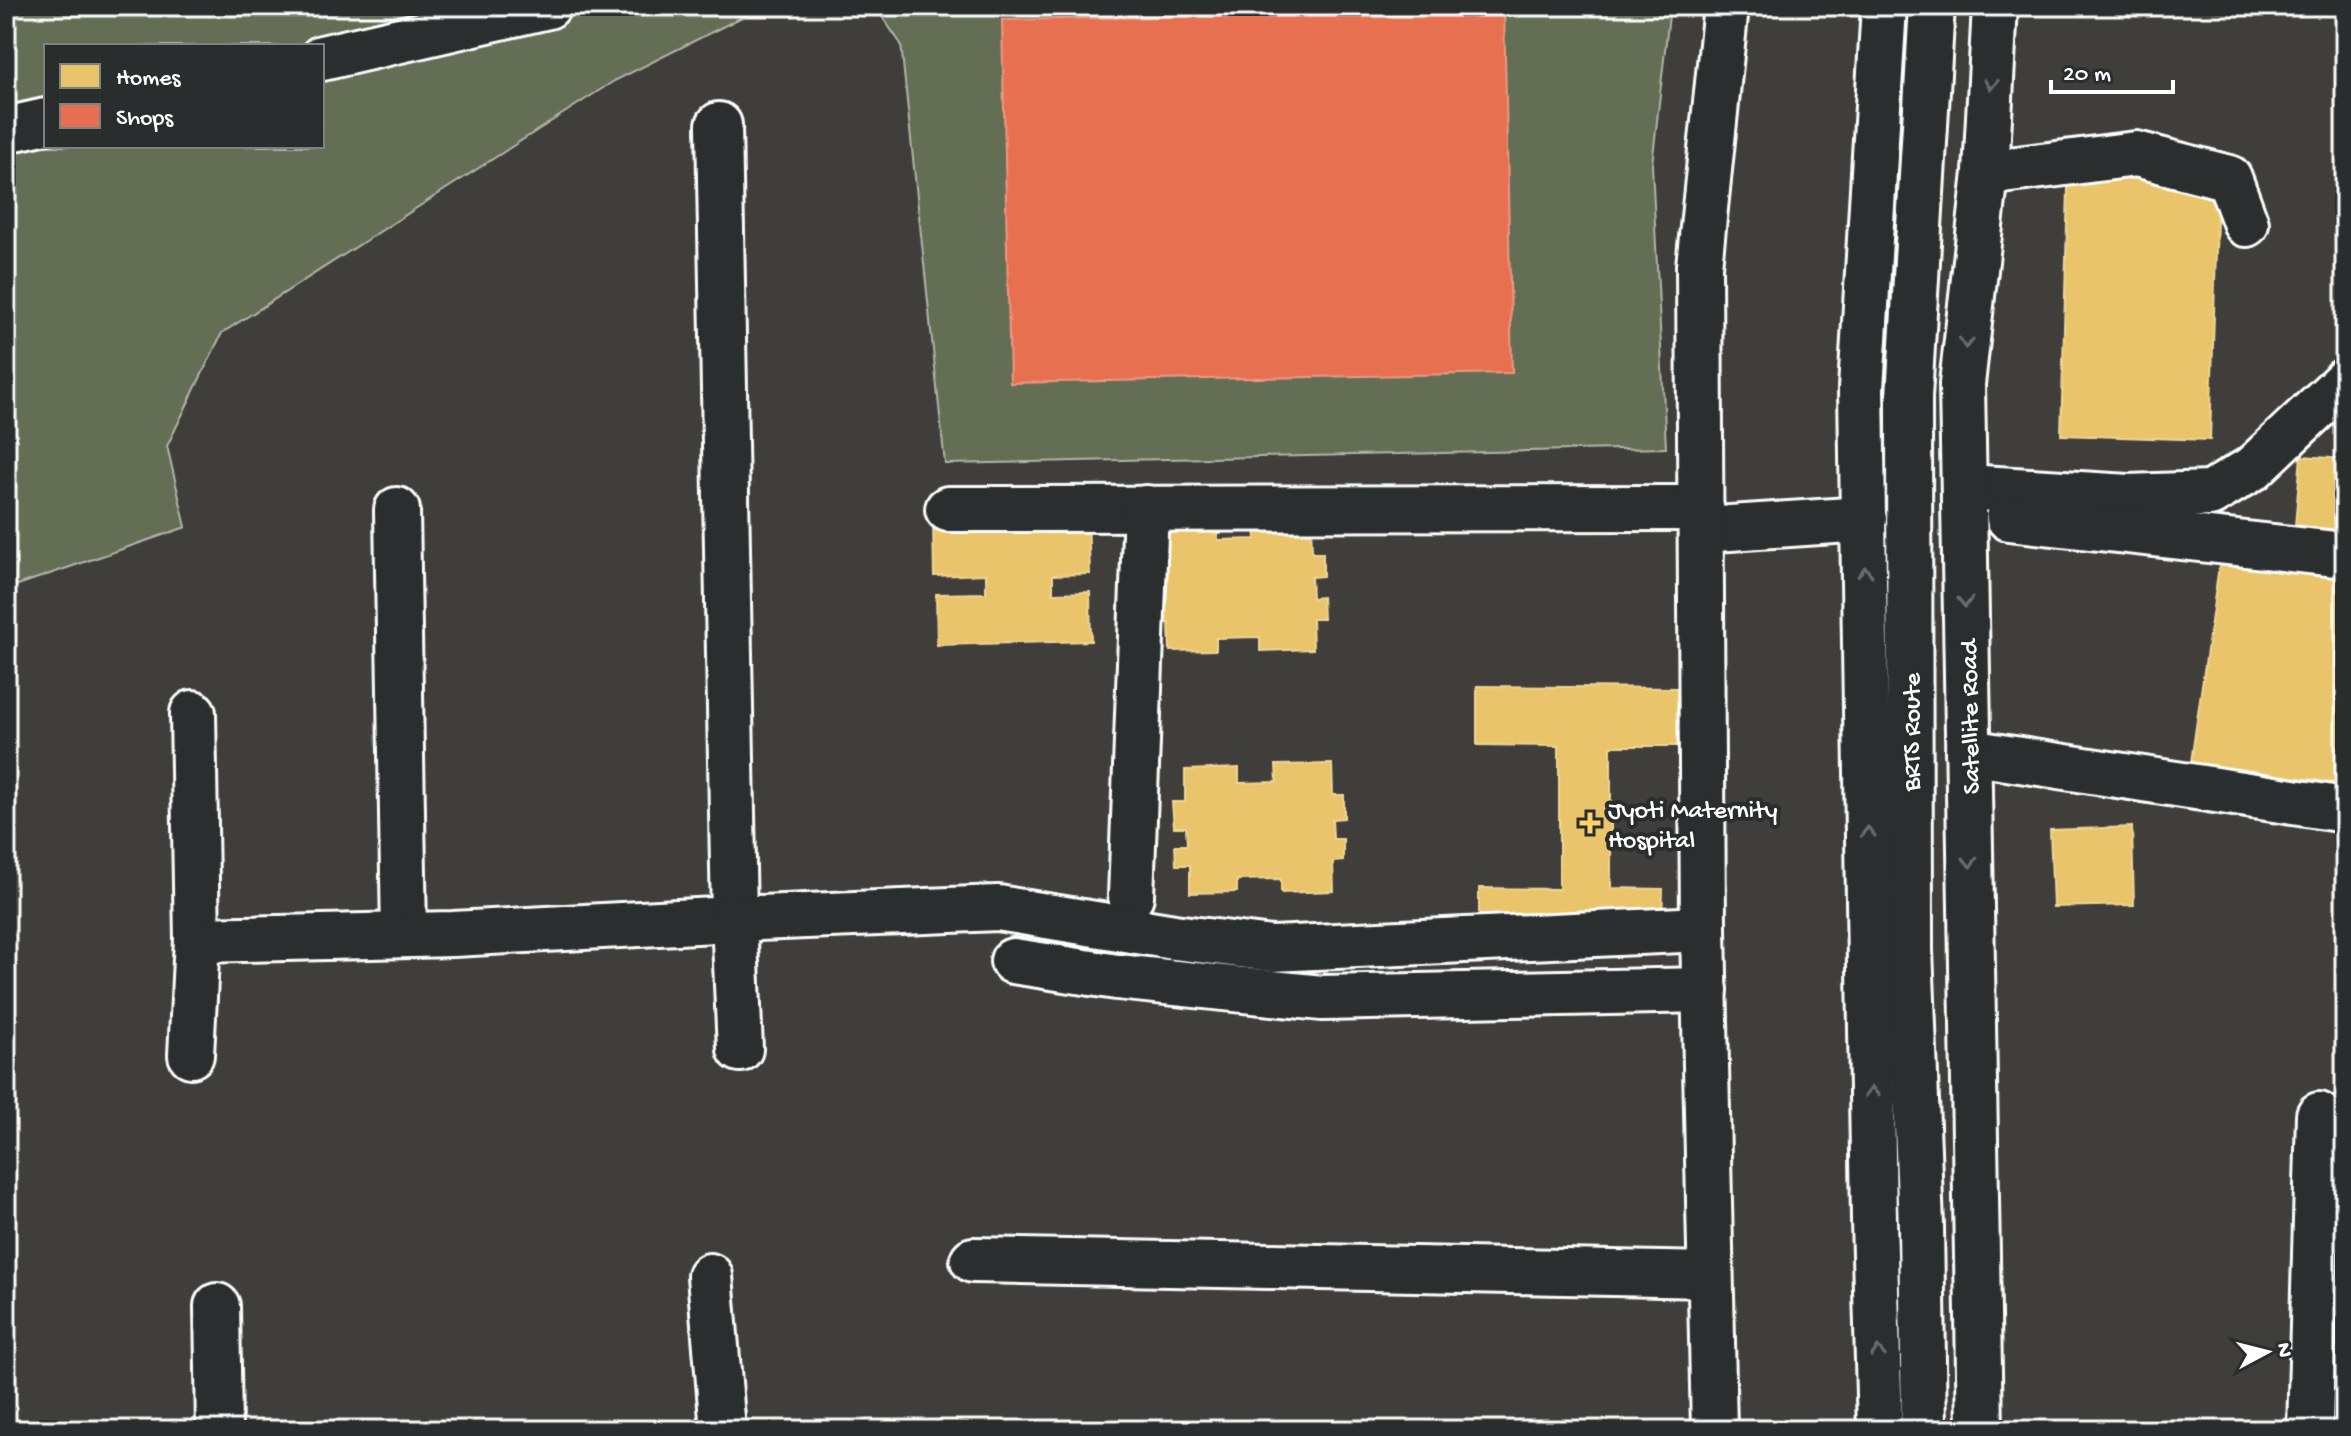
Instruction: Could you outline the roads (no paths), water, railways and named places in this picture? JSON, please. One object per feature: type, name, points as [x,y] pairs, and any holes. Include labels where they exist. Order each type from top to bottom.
[{"type":"street","points":[[324,58],[548,6]]},
{"type":"street","points":[[1714,1430],[1703,929],[1699,266],[1726,6]]},
{"type":"street","points":[[1880,1430],[1861,389],[1884,6]]},
{"type":"street","name":"Satellite Road","points":[[1980,1430],[1962,384],[1986,173],[1995,6]]},
{"type":"street","name":"BRTS Route","points":[[1924,1430],[1921,1226],[1910,950],[1909,397],[1933,15]]},
{"type":"street","points":[[6,130],[44,121]]},
{"type":"street","points":[[719,125],[734,919],[740,1049]]},
{"type":"street","points":[[1986,173],[2136,154],[2229,178],[2246,224]]},
{"type":"street","points":[[1964,500],[2210,494],[2253,468],[2345,381]]},
{"type":"street","points":[[1964,500],[2345,555]]},
{"type":"street","points":[[1131,896],[1146,508]]},
{"type":"street","points":[[948,509],[1146,508],[1701,519],[1864,519]]},
{"type":"street","points":[[397,510],[404,935]]},
{"type":"street","points":[[191,1055],[197,940],[193,713]]},
{"type":"street","points":[[1968,752],[2345,810]]},
{"type":"street","points":[[197,940],[404,935],[998,908],[1174,937],[1272,949],[1703,929]]},
{"type":"street","points":[[1013,961],[1117,977],[1322,998],[1705,990]]},
{"type":"street","points":[[2310,1430],[2331,1180],[2319,1115]]},
{"type":"street","points":[[973,1260],[1710,1275]]},
{"type":"street","points":[[710,1276],[723,1430]]},
{"type":"street","points":[[217,1306],[219,1430]]},
{"type":"place","name":"Jyoti Maternity Hospital","points":[[1590,823]]}]
